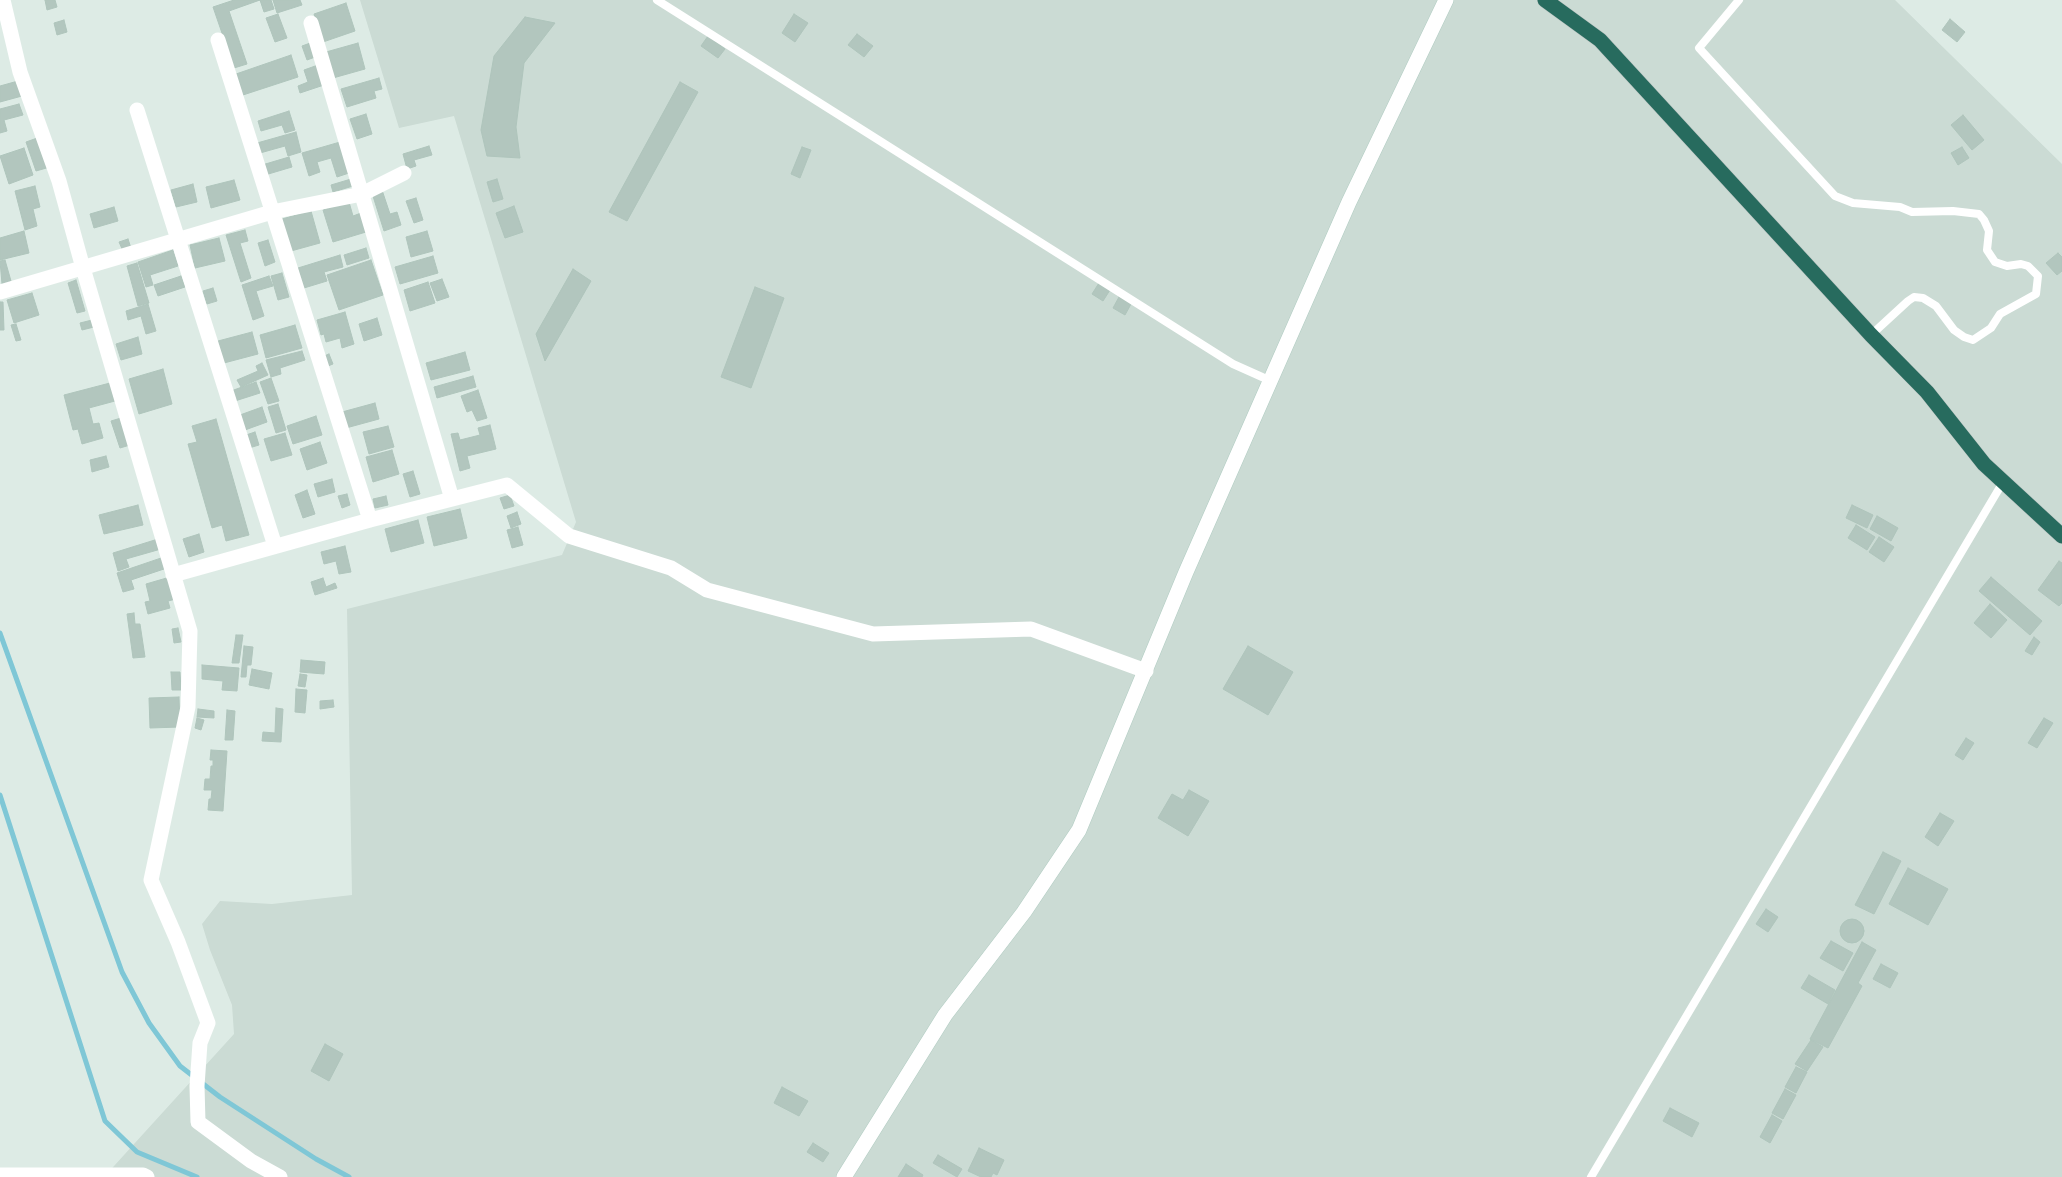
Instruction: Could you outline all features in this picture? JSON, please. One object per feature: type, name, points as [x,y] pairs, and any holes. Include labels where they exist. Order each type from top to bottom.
[{"type":"highway","points":[[1545,0],[1600,40],[1871,335],[1927,392],[1984,464],[2062,536]]},
{"type":"street","points":[[3,0],[20,72],[59,181],[190,632],[188,707],[151,880],[178,942],[208,1023],[200,1043],[197,1086],[198,1122],[251,1160],[280,1177]]},
{"type":"street","points":[[844,1177],[945,1015],[1024,912],[1079,830],[1186,572],[1349,202],[1446,0]]},
{"type":"street","points":[[311,23],[452,499]]},
{"type":"street","points":[[218,40],[370,520]]},
{"type":"street","points":[[137,110],[275,546]]},
{"type":"street","points":[[0,292],[272,212],[362,194],[404,173]]},
{"type":"street","points":[[173,575],[370,520],[507,485],[569,536],[671,568],[707,590],[872,634],[1031,629],[1146,671]]},
{"type":"street","points":[[0,1175],[143,1175],[147,1177]]},
{"type":"lane","points":[[657,0],[1233,364],[1271,381]]},
{"type":"lane","points":[[1739,0],[1699,48],[1835,196],[1853,202],[1900,207],[1912,212],[1953,211],[1979,214],[1989,231],[1987,250],[1995,262],[2007,266],[2021,264],[2028,266],[2038,276],[2036,294],[2000,314],[1991,328],[1973,340],[1964,337],[1954,330],[1936,306],[1923,298],[1914,297],[1871,335]]},
{"type":"lane","points":[[1591,1177],[2003,482]]},
{"type":"shaded area","points":[[360,0],[1895,0],[2062,164],[2062,1177],[104,1177],[234,1034],[232,1005],[210,950],[202,924],[220,901],[272,904],[352,895],[347,609],[562,555],[576,522],[454,116],[399,128]]},
{"type":"building","points":[[45,0],[55,0],[57,7],[47,10]]},
{"type":"building","points":[[234,0],[260,0],[229,11],[247,64],[234,68],[213,7]]},
{"type":"building","points":[[260,0],[271,0],[274,9],[264,12]]},
{"type":"building","points":[[273,0],[300,0],[302,5],[277,13]]},
{"type":"building","points":[[346,3],[355,31],[323,42],[314,14]]},
{"type":"building","points":[[278,14],[287,38],[275,42],[266,18]]},
{"type":"building","points":[[794,14],[808,23],[795,42],[782,33]]},
{"type":"building","points":[[525,17],[555,23],[524,63],[516,127],[520,158],[487,156],[481,130],[494,56]]},
{"type":"building","points":[[1950,19],[1965,32],[1957,42],[1942,30]]},
{"type":"building","points":[[64,20],[67,32],[57,35],[54,23]]},
{"type":"building","points":[[857,34],[873,46],[864,57],[848,45]]},
{"type":"building","points":[[708,36],[725,49],[718,58],[701,46]]},
{"type":"building","points":[[313,42],[318,56],[307,60],[302,46]]},
{"type":"building","points":[[358,43],[365,69],[333,78],[326,52]]},
{"type":"building","points":[[291,55],[298,77],[243,95],[236,74]]},
{"type":"building","points":[[318,65],[324,85],[300,93],[298,86],[308,82],[304,70]]},
{"type":"building","points":[[379,78],[382,89],[374,91],[376,98],[347,107],[341,89]]},
{"type":"building","points":[[18,81],[22,96],[0,102],[0,86]]},
{"type":"building","points":[[680,82],[698,92],[627,221],[609,212]]},
{"type":"building","points":[[19,104],[23,115],[4,120],[7,131],[0,133],[0,109]]},
{"type":"building","points":[[289,111],[295,130],[285,133],[282,125],[261,131],[258,121]]},
{"type":"building","points":[[366,114],[372,134],[357,139],[350,119]]},
{"type":"building","points":[[1963,115],[1984,140],[1972,150],[1951,125]]},
{"type":"building","points":[[296,132],[301,152],[288,156],[285,146],[260,153],[257,143]]},
{"type":"building","points":[[40,137],[50,167],[36,171],[26,142]]},
{"type":"building","points":[[340,142],[349,173],[337,177],[331,158],[317,162],[320,172],[309,176],[302,153]]},
{"type":"building","points":[[429,146],[432,155],[414,160],[416,166],[407,169],[403,154]]},
{"type":"building","points":[[802,147],[811,150],[800,178],[791,174]]},
{"type":"building","points":[[1962,147],[1969,158],[1958,165],[1951,153]]},
{"type":"building","points":[[24,148],[33,175],[9,184],[0,156]]},
{"type":"building","points":[[289,157],[292,167],[265,175],[262,165]]},
{"type":"building","points":[[351,179],[353,186],[333,192],[331,185]]},
{"type":"building","points":[[497,179],[503,199],[493,202],[487,182]]},
{"type":"building","points":[[234,180],[240,200],[211,208],[206,187]]},
{"type":"building","points":[[193,184],[197,202],[176,207],[171,190]]},
{"type":"building","points":[[35,186],[40,207],[33,209],[37,226],[25,230],[15,191]]},
{"type":"building","points":[[382,190],[390,214],[397,212],[401,225],[384,231],[372,193]]},
{"type":"building","points":[[416,198],[423,220],[414,223],[406,201]]},
{"type":"building","points":[[349,202],[353,216],[361,213],[366,232],[333,242],[323,210]]},
{"type":"building","points":[[514,206],[523,232],[505,238],[496,213]]},
{"type":"building","points":[[114,207],[118,221],[94,228],[90,214]]},
{"type":"building","points":[[311,211],[320,243],[291,251],[282,219]]},
{"type":"building","points":[[245,230],[248,241],[240,243],[251,278],[241,282],[226,235]]},
{"type":"building","points":[[24,231],[29,253],[0,260],[0,238]]},
{"type":"building","points":[[427,231],[433,251],[411,257],[406,237]]},
{"type":"building","points":[[219,238],[225,261],[195,268],[190,245]]},
{"type":"building","points":[[128,239],[131,248],[123,251],[119,242]]},
{"type":"building","points":[[268,240],[275,262],[265,266],[258,243]]},
{"type":"building","points":[[366,248],[369,258],[347,265],[344,255]]},
{"type":"building","points":[[173,250],[178,266],[150,275],[153,285],[146,287],[138,262]]},
{"type":"building","points":[[2058,253],[2062,257],[2062,271],[2057,275],[2046,263]]},
{"type":"building","points":[[340,255],[343,267],[324,272],[327,281],[304,288],[298,268]]},
{"type":"building","points":[[433,256],[438,273],[400,284],[395,267]]},
{"type":"building","points":[[5,260],[11,281],[2,284],[0,261]]},
{"type":"building","points":[[371,260],[383,295],[339,310],[327,275]]},
{"type":"building","points":[[137,263],[149,303],[138,306],[127,266]]},
{"type":"building","points":[[573,269],[591,281],[545,361],[536,334]]},
{"type":"building","points":[[282,273],[289,297],[278,300],[271,276]]},
{"type":"building","points":[[181,276],[185,287],[158,296],[154,285]]},
{"type":"building","points":[[269,276],[273,286],[256,291],[264,316],[253,320],[242,285]]},
{"type":"building","points":[[442,279],[449,297],[437,301],[430,283]]},
{"type":"building","points":[[76,280],[85,311],[77,313],[68,283]]},
{"type":"building","points":[[428,282],[435,303],[410,311],[404,290]]},
{"type":"building","points":[[1099,283],[1110,290],[1103,301],[1092,294]]},
{"type":"building","points":[[755,287],[784,298],[751,388],[721,377]]},
{"type":"building","points":[[213,288],[217,301],[207,304],[203,291]]},
{"type":"building","points":[[32,293],[39,315],[14,323],[7,300]]},
{"type":"building","points":[[1119,297],[1131,304],[1125,315],[1113,308]]},
{"type":"building","points":[[0,302],[3,302],[4,330],[0,330]]},
{"type":"building","points":[[148,304],[156,331],[146,334],[141,316],[128,320],[126,311]]},
{"type":"building","points":[[345,312],[354,344],[342,348],[340,338],[326,342],[324,334],[321,335],[317,320]]},
{"type":"building","points":[[377,318],[382,335],[364,341],[359,324]]},
{"type":"building","points":[[92,320],[94,327],[82,330],[80,323]]},
{"type":"building","points":[[16,324],[21,340],[16,341],[11,325]]},
{"type":"building","points":[[295,325],[302,348],[266,358],[260,335]]},
{"type":"building","points":[[252,332],[258,354],[224,363],[218,341]]},
{"type":"building","points":[[138,337],[142,354],[121,360],[116,344]]},
{"type":"building","points":[[302,351],[305,360],[280,368],[281,374],[271,377],[266,360]]},
{"type":"building","points":[[465,352],[470,370],[431,380],[426,363]]},
{"type":"building","points":[[329,354],[333,364],[328,366],[324,356]]},
{"type":"building","points":[[262,363],[268,375],[241,387],[237,380],[258,371],[256,366]]},
{"type":"building","points":[[163,369],[172,404],[139,414],[129,379]]},
{"type":"building","points":[[473,376],[476,387],[437,398],[434,387]]},
{"type":"building","points":[[271,378],[279,401],[268,404],[260,382]]},
{"type":"building","points":[[256,382],[260,393],[235,401],[231,391]]},
{"type":"building","points":[[110,383],[115,401],[89,408],[93,424],[99,423],[103,438],[82,444],[78,429],[73,430],[64,395]]},
{"type":"building","points":[[478,390],[487,418],[477,421],[472,410],[467,412],[461,396]]},
{"type":"building","points":[[375,403],[379,419],[346,428],[342,412]]},
{"type":"building","points":[[278,404],[286,430],[276,433],[268,407]]},
{"type":"building","points":[[262,407],[267,422],[245,430],[240,415]]},
{"type":"building","points":[[316,416],[322,435],[293,444],[287,426]]},
{"type":"building","points":[[121,418],[130,445],[120,448],[111,421]]},
{"type":"building","points":[[216,419],[249,535],[226,541],[222,525],[212,528],[188,444],[197,442],[192,426]]},
{"type":"building","points":[[490,425],[496,449],[467,456],[470,468],[460,471],[451,434],[458,433],[460,440],[480,435],[478,428]]},
{"type":"building","points":[[388,426],[394,447],[369,454],[363,432]]},
{"type":"building","points":[[255,432],[259,445],[249,448],[246,435]]},
{"type":"building","points":[[285,433],[292,455],[271,461],[264,439]]},
{"type":"building","points":[[320,442],[327,463],[307,470],[300,449]]},
{"type":"building","points":[[392,450],[399,474],[373,482],[366,457]]},
{"type":"building","points":[[106,456],[109,467],[92,472],[90,460]]},
{"type":"building","points":[[413,471],[420,494],[410,497],[403,474]]},
{"type":"building","points":[[332,479],[335,492],[318,497],[314,484]]},
{"type":"building","points":[[307,490],[315,514],[303,518],[295,495]]},
{"type":"building","points":[[347,494],[350,505],[342,508],[338,496]]},
{"type":"building","points":[[510,495],[514,506],[504,509],[500,498]]},
{"type":"building","points":[[386,496],[388,505],[375,508],[373,499]]},
{"type":"building","points":[[138,505],[143,525],[104,534],[99,515]]},
{"type":"building","points":[[1852,505],[1873,515],[1867,528],[1846,518]]},
{"type":"building","points":[[460,509],[467,538],[434,546],[427,517]]},
{"type":"building","points":[[517,512],[521,524],[511,528],[507,516]]},
{"type":"building","points":[[1877,516],[1898,528],[1891,541],[1870,529]]},
{"type":"building","points":[[418,520],[424,543],[391,552],[385,529]]},
{"type":"building","points":[[1856,525],[1875,537],[1867,550],[1848,538]]},
{"type":"building","points":[[518,527],[523,545],[512,548],[507,530]]},
{"type":"building","points":[[199,534],[204,552],[189,557],[183,539]]},
{"type":"building","points":[[1879,537],[1894,547],[1884,562],[1869,552]]},
{"type":"building","points":[[158,539],[161,549],[126,559],[129,567],[118,571],[113,553]]},
{"type":"building","points":[[345,546],[351,572],[339,574],[336,561],[324,564],[321,552]]},
{"type":"building","points":[[164,557],[167,568],[131,580],[134,589],[123,592],[117,573]]},
{"type":"building","points":[[2059,561],[2062,563],[2062,603],[2059,606],[2038,590]]},
{"type":"building","points":[[170,577],[176,599],[168,601],[170,608],[148,614],[145,602],[150,601],[146,584]]},
{"type":"building","points":[[1991,577],[2042,621],[2030,635],[1979,591]]},
{"type":"building","points":[[323,578],[326,587],[335,583],[337,588],[315,595],[311,582]]},
{"type":"building","points":[[1990,604],[2007,620],[1991,638],[1974,623]]},
{"type":"building","points":[[134,613],[135,624],[140,624],[145,657],[133,658],[127,614]]},
{"type":"building","points":[[178,628],[181,642],[174,643],[172,629]]},
{"type":"building","points":[[236,635],[243,635],[239,663],[232,663]]},
{"type":"building","points":[[2034,637],[2040,642],[2032,655],[2025,651]]},
{"type":"building","points":[[244,646],[253,647],[251,665],[247,665],[246,677],[241,677]]},
{"type":"building","points":[[1248,646],[1293,672],[1268,715],[1223,689]]},
{"type":"building","points":[[301,660],[325,662],[324,674],[300,672]]},
{"type":"building","points":[[202,665],[239,668],[237,691],[222,690],[223,681],[202,679]]},
{"type":"building","points":[[252,669],[272,673],[269,689],[249,685]]},
{"type":"building","points":[[171,672],[180,672],[181,690],[172,690]]},
{"type":"building","points":[[300,674],[307,675],[305,687],[298,686]]},
{"type":"building","points":[[296,689],[307,690],[305,713],[295,712]]},
{"type":"building","points":[[179,697],[180,727],[150,728],[149,698]]},
{"type":"building","points":[[333,700],[334,707],[320,709],[320,701]]},
{"type":"building","points":[[276,708],[283,709],[281,742],[262,741],[263,732],[275,733]]},
{"type":"building","points":[[198,709],[214,711],[214,718],[197,717]]},
{"type":"building","points":[[227,710],[235,711],[233,740],[225,740]]},
{"type":"building","points":[[197,718],[204,720],[201,730],[195,728]]},
{"type":"building","points":[[2044,718],[2053,723],[2037,748],[2028,743]]},
{"type":"building","points":[[1966,738],[1974,743],[1963,760],[1955,755]]},
{"type":"building","points":[[211,750],[227,751],[223,811],[208,810],[212,790],[204,790],[205,779],[210,779],[211,766],[213,766],[213,760],[210,760]]},
{"type":"building","points":[[1189,790],[1209,801],[1188,836],[1158,818],[1172,794],[1183,800]]},
{"type":"building","points":[[1940,813],[1954,821],[1938,846],[1925,837]]},
{"type":"building","points":[[1883,852],[1901,861],[1874,914],[1855,905]]},
{"type":"building","points":[[1908,868],[1948,889],[1928,925],[1889,904]]},
{"type":"building","points":[[1766,909],[1778,917],[1768,932],[1756,924]]},
{"type":"building","points":[[1852,919],[1861,922],[1864,931],[1861,940],[1852,943],[1843,940],[1840,931],[1843,922]]},
{"type":"building","points":[[1831,941],[1853,953],[1843,971],[1820,958]]},
{"type":"building","points":[[1862,942],[1876,950],[1858,983],[1862,986],[1828,1048],[1810,1039]]},
{"type":"building","points":[[1881,964],[1898,973],[1890,988],[1873,979]]},
{"type":"building","points":[[1809,975],[1835,990],[1828,1004],[1801,988]]},
{"type":"building","points":[[1811,1040],[1823,1047],[1807,1071],[1795,1064]]},
{"type":"building","points":[[325,1044],[343,1054],[329,1081],[311,1071]]},
{"type":"building","points":[[1796,1067],[1807,1072],[1796,1093],[1785,1087]]},
{"type":"building","points":[[782,1087],[808,1101],[799,1116],[774,1103]]},
{"type":"building","points":[[1785,1089],[1796,1095],[1783,1119],[1772,1113]]},
{"type":"building","points":[[1670,1108],[1699,1123],[1692,1137],[1663,1121]]},
{"type":"building","points":[[1772,1115],[1782,1121],[1770,1143],[1760,1137]]},
{"type":"building","points":[[813,1143],[829,1153],[823,1162],[807,1152]]},
{"type":"building","points":[[979,1148],[1004,1160],[997,1175],[993,1173],[991,1177],[981,1177],[968,1171]]},
{"type":"building","points":[[938,1155],[962,1169],[957,1177],[933,1163]]},
{"type":"building","points":[[906,1164],[923,1175],[922,1177],[898,1177]]},
{"type":"waterway","points":[[0,633],[122,972],[149,1023],[180,1066],[220,1097],[316,1159],[349,1177]]},
{"type":"waterway","points":[[0,795],[105,1121],[137,1152],[197,1177]]}]
